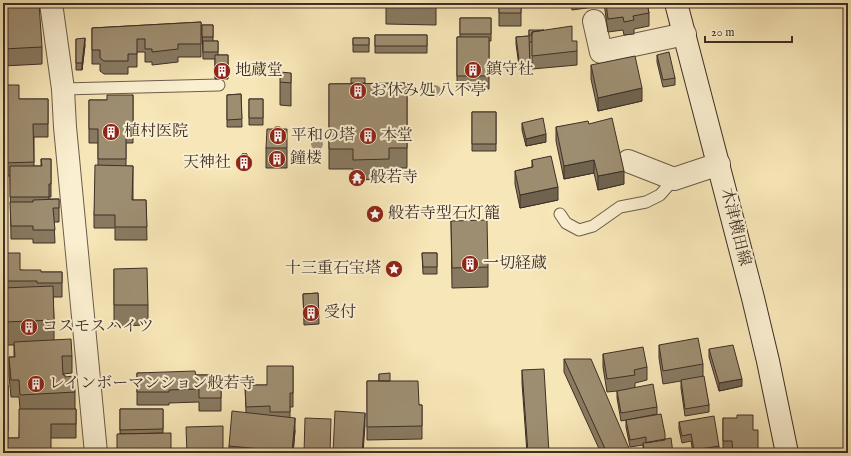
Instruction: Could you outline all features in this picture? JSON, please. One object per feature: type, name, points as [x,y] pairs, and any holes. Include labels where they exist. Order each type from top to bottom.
[{"type":"street","points":[[51,3],[63,89],[65,127],[96,453]]},
{"type":"street","name":"木津横田線","points":[[676,3],[762,333],[787,453]]},
{"type":"street","points":[[594,21],[601,52],[685,34]]},
{"type":"street","points":[[628,161],[674,179],[719,164]]},
{"type":"lane","points":[[63,89],[219,85]]},
{"type":"lane","points":[[560,214],[566,223],[579,230],[593,226],[620,207],[646,202],[660,195],[674,179]]},
{"type":"building","points":[[3,3],[39,3],[42,47],[3,49]]},
{"type":"building","points":[[436,3],[436,5],[386,4]]},
{"type":"building","points":[[499,3],[521,3],[521,13],[499,13]]},
{"type":"building","points":[[606,3],[647,3],[649,13],[633,16],[634,20],[624,22],[623,17],[608,19]]},
{"type":"building","points":[[460,18],[491,18],[491,34],[460,34]]},
{"type":"building","points":[[201,22],[201,44],[178,44],[178,49],[152,52],[152,49],[145,49],[145,39],[137,39],[137,54],[128,54],[128,61],[104,61],[100,58],[100,50],[92,50],[92,28]]},
{"type":"building","points":[[202,25],[213,25],[213,37],[202,37]]},
{"type":"building","points":[[572,26],[572,41],[577,41],[577,51],[532,56],[532,32]]},
{"type":"building","points":[[529,30],[544,30],[532,32],[532,35],[529,35]]},
{"type":"building","points":[[375,35],[427,35],[427,46],[375,46]]},
{"type":"building","points":[[529,36],[530,67],[520,67],[516,37]]},
{"type":"building","name":"鎮守社","points":[[457,37],[489,37],[489,76],[457,76]]},
{"type":"building","points":[[85,38],[82,63],[76,63],[76,39]]},
{"type":"building","points":[[353,38],[369,38],[369,45],[353,45]]},
{"type":"building","points":[[203,41],[218,41],[218,52],[203,52]]},
{"type":"building","points":[[669,52],[675,78],[663,80],[657,55]]},
{"type":"building","points":[[215,55],[228,55],[228,72],[215,71]]},
{"type":"building","points":[[635,56],[642,88],[598,98],[591,65]]},
{"type":"building","points":[[280,72],[291,73],[291,83],[280,82]]},
{"type":"building","points":[[351,78],[365,78],[365,83],[351,83]]},
{"type":"building","name":"本堂","points":[[407,83],[407,148],[389,148],[389,159],[353,160],[353,149],[329,149],[329,84]]},
{"type":"building","points":[[3,85],[19,85],[19,99],[48,99],[48,124],[33,124],[34,162],[3,163]]},
{"type":"building","points":[[241,94],[242,119],[227,120],[227,95]]},
{"type":"building","name":"植村医院","points":[[107,95],[133,95],[133,129],[126,129],[126,159],[98,159],[98,129],[89,129],[89,100],[107,100]]},
{"type":"building","points":[[249,99],[263,99],[263,118],[249,118]]},
{"type":"building","points":[[472,112],[496,112],[496,144],[472,144]]},
{"type":"building","points":[[543,118],[546,134],[526,139],[522,123]]},
{"type":"building","points":[[612,118],[624,171],[598,176],[594,160],[564,166],[556,127],[588,121],[589,124]]},
{"type":"building","points":[[267,129],[287,129],[287,148],[266,148]]},
{"type":"building","points":[[242,154],[247,154],[247,159],[242,159]]},
{"type":"building","points":[[551,156],[558,187],[520,195],[515,171],[533,167],[532,160]]},
{"type":"building","points":[[41,159],[51,159],[51,184],[49,184],[49,197],[10,197],[10,166],[42,166]]},
{"type":"building","points":[[95,165],[133,166],[132,200],[146,200],[147,227],[115,227],[115,215],[94,215]]},
{"type":"building","points":[[59,199],[59,208],[53,208],[55,230],[33,230],[33,226],[11,226],[10,202],[33,202],[33,200]]},
{"type":"building","points":[[487,220],[488,267],[452,268],[451,221]]},
{"type":"building","points":[[3,253],[20,253],[20,270],[62,272],[62,283],[3,281]]},
{"type":"building","points":[[422,253],[437,253],[437,267],[423,267]]},
{"type":"building","points":[[147,268],[148,305],[114,305],[114,269]]},
{"type":"building","points":[[53,286],[54,320],[5,322],[3,288]]},
{"type":"building","name":"受付","points":[[318,293],[319,317],[304,318],[303,294]]},
{"type":"building","points":[[698,338],[703,364],[663,371],[659,345]]},
{"type":"building","points":[[71,339],[72,356],[62,356],[63,375],[65,375],[65,377],[74,376],[75,392],[20,395],[19,380],[11,380],[9,357],[15,357],[14,342]]},
{"type":"building","points":[[733,345],[742,379],[719,383],[709,349]]},
{"type":"building","points":[[643,347],[647,367],[634,370],[635,375],[607,379],[603,354]]},
{"type":"building","points":[[564,359],[591,359],[631,453],[607,453]]},
{"type":"building","points":[[267,366],[293,366],[293,393],[290,393],[290,412],[270,412],[270,406],[246,407],[245,385],[267,385]]},
{"type":"building","points":[[544,369],[549,453],[528,453],[522,370]]},
{"type":"building","points":[[195,371],[196,375],[221,375],[221,398],[199,398],[199,389],[169,390],[169,392],[137,392],[137,373]]},
{"type":"building","points":[[390,373],[390,381],[379,381],[379,374]]},
{"type":"building","points":[[704,376],[709,405],[685,409],[681,380]]},
{"type":"building","points":[[367,381],[418,381],[419,405],[422,405],[422,426],[367,427]]},
{"type":"building","points":[[653,384],[657,407],[621,413],[617,391]]},
{"type":"building","points":[[3,385],[8,385],[8,431],[3,431]]},
{"type":"building","points":[[19,409],[76,409],[76,424],[51,424],[51,453],[3,453],[3,438],[19,438]]},
{"type":"building","points":[[120,409],[163,409],[163,429],[120,430]]},
{"type":"building","points":[[232,411],[295,418],[292,452],[229,446]]},
{"type":"building","points":[[335,411],[365,413],[362,453],[333,453]]},
{"type":"building","points":[[661,414],[665,440],[646,443],[646,437],[630,440],[626,420]]},
{"type":"building","points":[[737,415],[753,415],[753,430],[758,430],[758,453],[733,453],[732,441],[723,441],[723,418],[737,418]]},
{"type":"building","points":[[714,416],[719,446],[694,450],[691,434],[682,436],[679,422]]},
{"type":"building","points":[[305,418],[331,419],[330,453],[304,453]]},
{"type":"building","points":[[223,426],[223,453],[187,453],[186,427]]},
{"type":"building","points":[[171,433],[171,453],[117,453],[117,434]]},
{"type":"building","points":[[671,438],[673,453],[645,453],[643,443]]},
{"type":"building","points":[[722,451],[723,453],[712,453]]},
{"type":"place","name":"鎮守社","points":[[473,70]]},
{"type":"place","name":"地蔵堂","points":[[222,71]]},
{"type":"place","name":"お休み処 八不亭","points":[[358,91]]},
{"type":"place","name":"植村医院","points":[[111,132]]},
{"type":"place","name":"平和の塔","points":[[278,136]]},
{"type":"place","name":"本堂","points":[[368,136]]},
{"type":"place","name":"鐘楼","points":[[277,159]]},
{"type":"place","name":"天神社","points":[[244,163]]},
{"type":"place","name":"般若寺","points":[[357,178]]},
{"type":"place","name":"般若寺型石灯籠","points":[[375,214]]},
{"type":"place","name":"一切経蔵","points":[[470,264]]},
{"type":"place","name":"十三重石宝塔","points":[[394,269]]},
{"type":"place","name":"受付","points":[[311,313]]},
{"type":"place","name":"コスモスハイツ","points":[[29,327]]},
{"type":"place","name":"レインボーマンション般若寺","points":[[36,384]]}]
